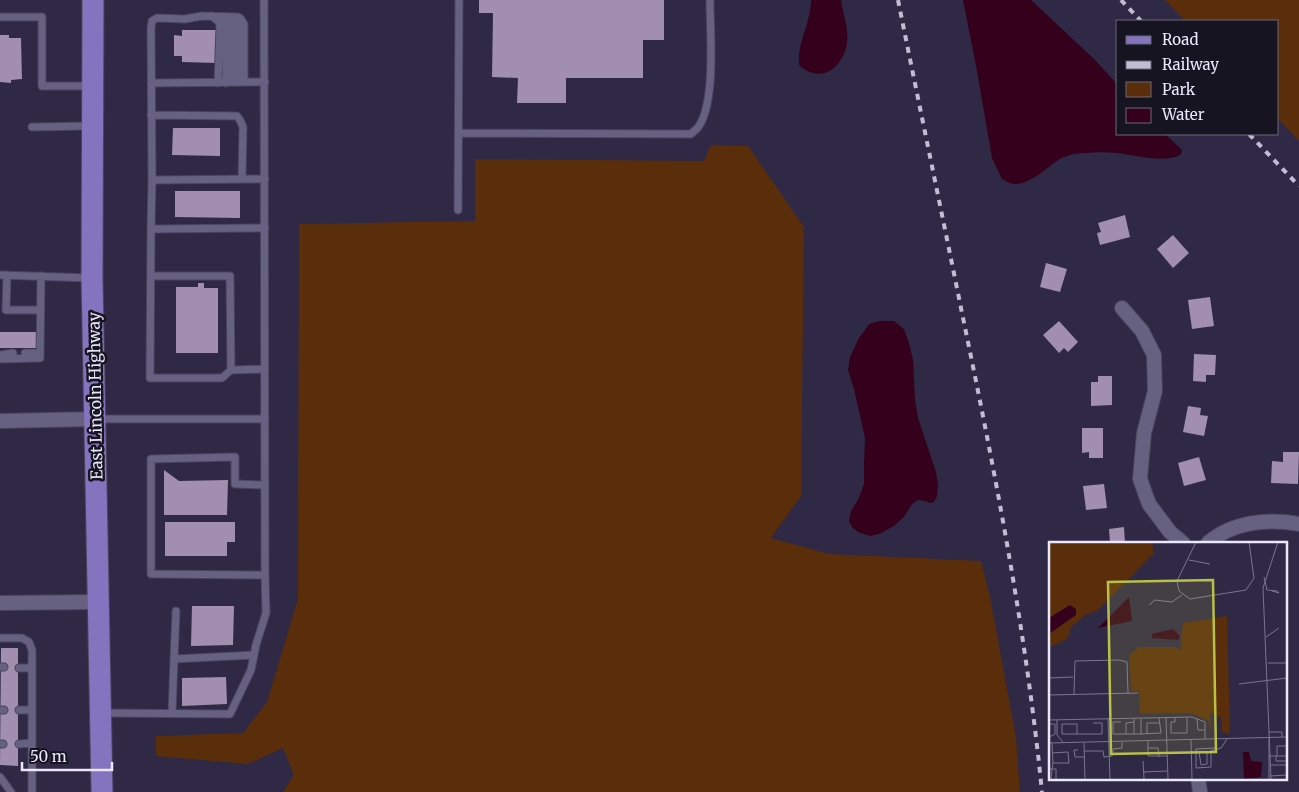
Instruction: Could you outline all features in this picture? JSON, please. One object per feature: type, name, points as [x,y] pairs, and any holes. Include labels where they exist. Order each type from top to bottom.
[{"type":"main road","name":"East Lincoln Highway","points":[[93,0],[92,278],[101,713],[100,787]]},
{"type":"street","points":[[1122,308],[1142,331],[1154,355],[1155,391],[1144,433],[1140,479],[1149,504],[1170,532],[1182,542]]},
{"type":"street","points":[[0,421],[95,419]]},
{"type":"street","points":[[1209,542],[1222,532],[1248,524],[1273,522],[1299,524]]},
{"type":"street","points":[[0,603],[98,602]]},
{"type":"lane","points":[[101,713],[230,714],[251,670],[266,613],[264,0]]},
{"type":"lane","points":[[458,210],[459,0]]},
{"type":"lane","points":[[459,133],[691,134],[699,125],[708,96],[710,75],[710,0]]},
{"type":"lane","points":[[232,82],[244,24],[241,19],[238,17],[202,16],[185,19],[157,18],[152,21],[150,378],[222,378],[231,370],[265,369]]},
{"type":"lane","points":[[0,17],[42,17],[42,86],[93,86]]},
{"type":"lane","points":[[223,17],[232,21],[232,82]]},
{"type":"lane","points":[[223,17],[219,22],[232,82]]},
{"type":"lane","points":[[151,83],[265,82]]},
{"type":"lane","points":[[151,115],[237,116],[242,126],[242,179]]},
{"type":"lane","points":[[32,127],[93,126]]},
{"type":"lane","points":[[152,180],[265,179]]},
{"type":"lane","points":[[151,229],[265,228]]},
{"type":"lane","points":[[41,310],[6,310],[4,275],[92,278]]},
{"type":"lane","points":[[0,359],[40,358],[42,276]]},
{"type":"lane","points":[[151,276],[230,276],[231,370]]},
{"type":"lane","points":[[0,355],[13,353]]},
{"type":"lane","points":[[25,353],[40,353]]},
{"type":"lane","points":[[95,419],[265,419]]},
{"type":"lane","points":[[265,485],[235,484],[235,457],[151,459],[151,574],[265,575]]},
{"type":"lane","points":[[172,714],[176,611]]},
{"type":"lane","points":[[0,638],[22,638],[29,642],[32,650],[32,792]]},
{"type":"lane","points":[[174,659],[254,655]]},
{"type":"lane","points":[[18,668],[32,668]]},
{"type":"lane","points":[[18,710],[32,710]]},
{"type":"lane","points":[[19,744],[32,744]]},
{"type":"lane","points":[[0,777],[11,792]]},
{"type":"green space","points":[[1165,0],[1299,0],[1299,141],[1279,120],[1279,20],[1184,20]]},
{"type":"green space","points":[[711,145],[748,146],[804,227],[801,496],[771,538],[829,554],[981,561],[990,597],[1016,737],[1020,792],[283,792],[294,775],[283,748],[248,764],[156,756],[156,736],[243,733],[267,702],[298,599],[299,224],[475,221],[475,159],[704,161]]},
{"type":"water","points":[[811,0],[841,0],[847,27],[847,43],[841,60],[830,71],[815,74],[799,65],[800,48],[809,17]]},
{"type":"water","points":[[963,0],[1031,0],[1094,59],[1116,83],[1116,135],[1166,135],[1182,150],[1181,154],[1175,157],[1159,159],[1109,152],[1069,155],[1055,162],[1031,179],[1019,184],[1013,184],[1002,179],[992,158]]},
{"type":"water","points":[[880,321],[894,321],[904,329],[909,343],[913,360],[918,418],[936,472],[938,485],[937,496],[934,502],[918,500],[912,504],[904,517],[894,526],[879,534],[870,536],[858,532],[849,521],[851,511],[858,500],[864,484],[865,438],[848,370],[850,357],[859,338],[869,324]]},
{"type":"building","points":[[479,0],[664,0],[664,40],[643,40],[643,78],[566,78],[566,103],[517,103],[518,78],[492,77],[493,13],[479,13]]},
{"type":"building","points":[[182,30],[242,30],[216,40],[216,63],[182,62],[182,56],[174,56],[174,35],[182,36]]},
{"type":"building","points":[[0,35],[9,35],[9,38],[21,38],[22,79],[11,80],[11,83],[0,82]]},
{"type":"building","points":[[173,128],[220,128],[220,156],[172,155]]},
{"type":"building","points":[[175,191],[240,191],[240,218],[175,217]]},
{"type":"building","points":[[1125,215],[1130,237],[1100,245],[1097,233],[1101,232],[1098,223]]},
{"type":"building","points":[[1173,235],[1189,253],[1173,268],[1157,249]]},
{"type":"building","points":[[1046,263],[1067,269],[1060,292],[1040,287]]},
{"type":"building","points":[[198,283],[204,283],[204,288],[218,288],[218,353],[176,353],[176,287],[198,287]]},
{"type":"building","points":[[1210,297],[1214,326],[1192,329],[1188,300]]},
{"type":"building","points":[[1059,321],[1078,342],[1068,352],[1064,348],[1059,353],[1043,335]]},
{"type":"building","points":[[0,332],[38,332],[38,348],[0,348]]},
{"type":"building","points":[[1194,354],[1216,355],[1215,375],[1206,375],[1206,382],[1193,381]]},
{"type":"building","points":[[1098,376],[1112,376],[1112,405],[1091,406],[1091,382],[1098,382]]},
{"type":"building","points":[[1188,406],[1201,408],[1200,415],[1208,416],[1204,436],[1183,432]]},
{"type":"building","points":[[1082,428],[1103,428],[1103,458],[1089,458],[1089,452],[1082,453]]},
{"type":"building","points":[[1283,452],[1299,452],[1298,484],[1271,483],[1272,461],[1283,462]]},
{"type":"building","points":[[1199,457],[1206,480],[1184,486],[1178,463]]},
{"type":"building","points":[[164,470],[179,481],[228,480],[227,515],[164,515]]},
{"type":"building","points":[[1104,484],[1107,508],[1086,510],[1083,486]]},
{"type":"building","points":[[165,522],[235,522],[235,542],[227,542],[227,556],[165,556]]},
{"type":"building","points":[[1124,527],[1125,542],[1110,542],[1109,529]]},
{"type":"building","points":[[192,606],[234,606],[233,645],[191,646]]},
{"type":"building","points":[[1,648],[18,648],[18,766],[0,765]]},
{"type":"building","points":[[226,677],[227,704],[182,706],[182,678]]},
{"type":"railway","points":[[898,0],[998,492],[1027,672],[1042,792]]},
{"type":"railway","points":[[1121,0],[1140,20]]},
{"type":"railway","points":[[1250,135],[1299,186]]}]
